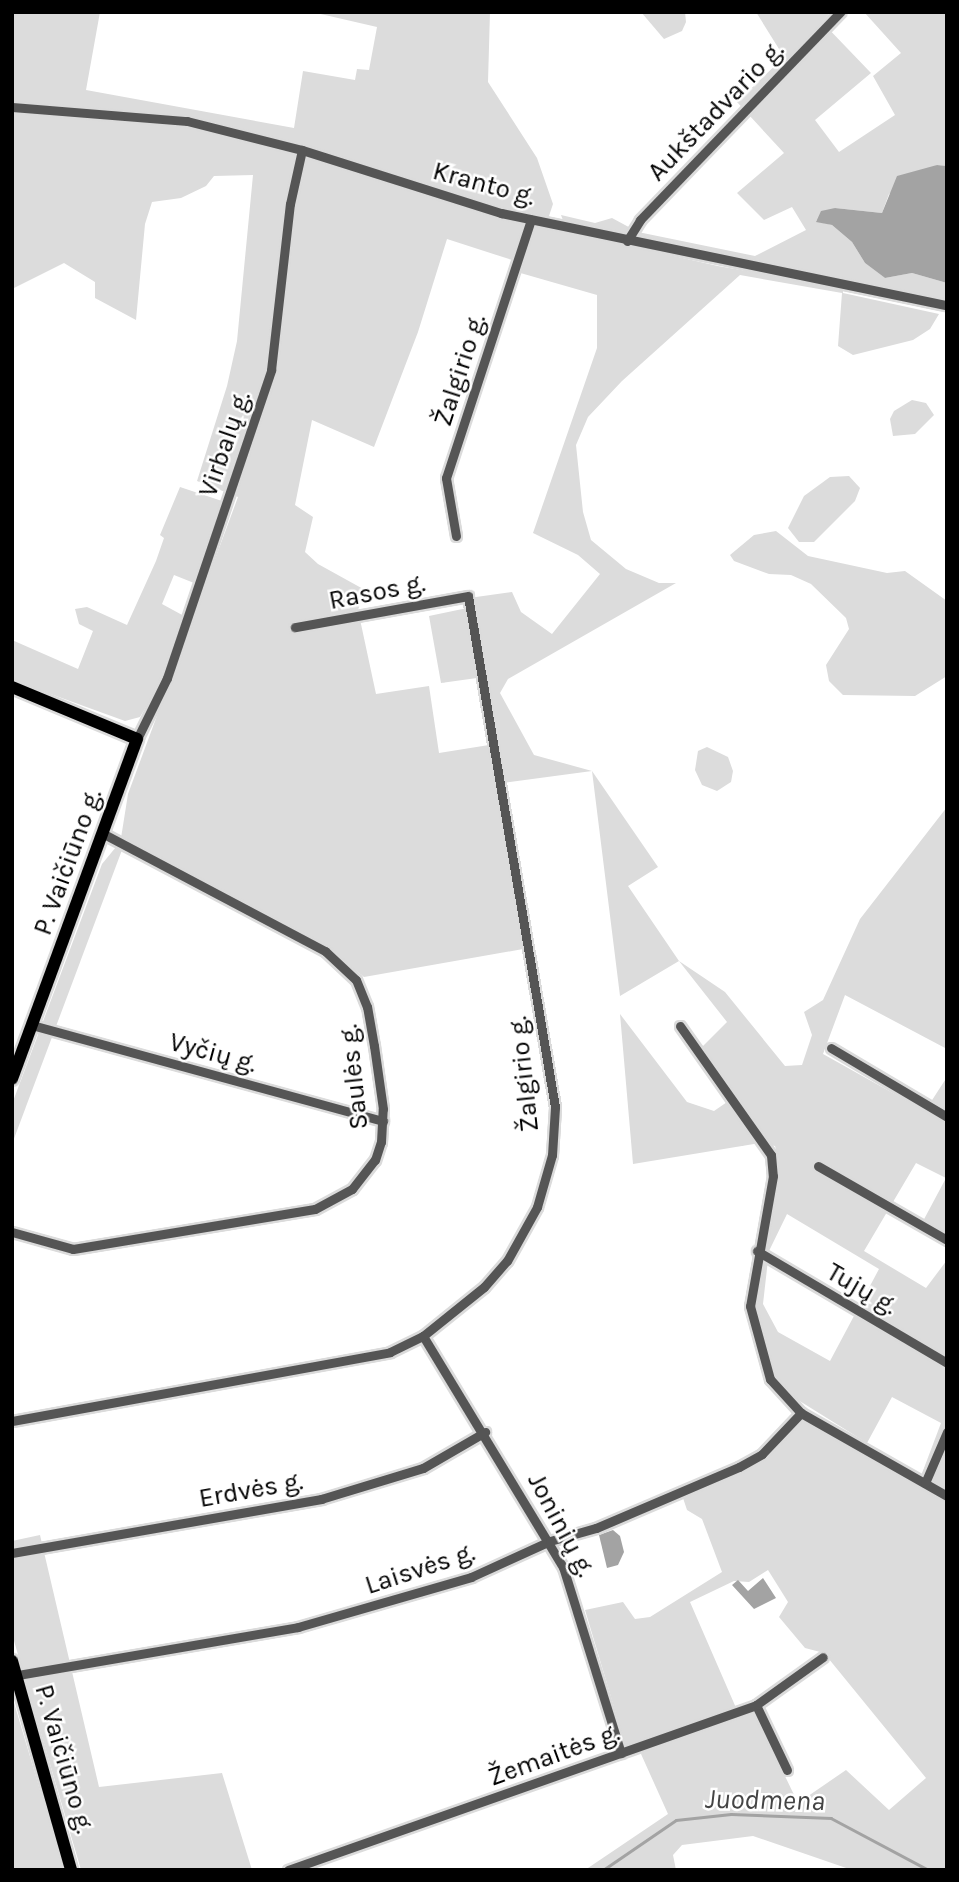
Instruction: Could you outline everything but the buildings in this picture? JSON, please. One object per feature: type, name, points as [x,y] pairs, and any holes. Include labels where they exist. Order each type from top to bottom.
[{"type":"main road","points":[[12,687],[137,738]]},
{"type":"main road","name":"P. Vaičiūno g.","points":[[12,1079],[137,738]]},
{"type":"main road","name":"P. Vaičiūno g.","points":[[12,1661],[71,1870]]},
{"type":"street","name":"Aukštadvario g.","points":[[627,241],[640,220],[840,12]]},
{"type":"street","name":"Kranto g.","points":[[12,107],[187,121],[302,150],[531,220],[947,305]]},
{"type":"street","name":"Virbalų g.","points":[[137,738],[167,678],[268,382],[290,204],[302,150]]},
{"type":"street","name":"Žalgirio g.","points":[[456,536],[446,478],[531,220]]},
{"type":"street","name":"Žalgirio g.","points":[[12,1421],[364,1359],[423,1336],[484,1287],[523,1237],[551,1155],[555,1107],[468,596]]},
{"type":"street","name":"Rasos g.","points":[[295,627],[468,596]]},
{"type":"street","name":"Saulės g.","points":[[12,1232],[74,1249],[315,1209],[352,1189],[375,1160],[383,1121],[367,1007],[356,980],[325,951],[104,834]]},
{"type":"street","name":"Vyčių g.","points":[[32,1025],[383,1121]]},
{"type":"street","points":[[680,1026],[771,1155],[773,1176],[757,1251],[752,1321],[770,1379],[801,1413],[947,1496]]},
{"type":"street","points":[[831,1048],[947,1117]]},
{"type":"street","points":[[818,1166],[947,1240]]},
{"type":"street","name":"Tujų g.","points":[[757,1251],[947,1363]]},
{"type":"street","name":"Joninių g.","points":[[423,1336],[485,1432],[550,1541],[575,1596],[621,1753]]},
{"type":"street","name":"Laisvės g.","points":[[15,1676],[322,1622],[471,1577],[550,1541],[596,1528],[739,1467],[762,1454],[801,1413]]},
{"type":"street","name":"Erdvės g.","points":[[12,1553],[321,1499],[423,1468],[485,1432]]},
{"type":"street","points":[[925,1483],[947,1432]]},
{"type":"street","name":"Žemaitės g.","points":[[288,1870],[756,1705],[823,1657]]},
{"type":"street","points":[[756,1705],[787,1770]]},
{"type":"shaded area","points":[[12,12],[100,12],[86,90],[294,128],[303,71],[355,80],[357,69],[369,70],[377,27],[312,12],[490,12],[488,82],[537,158],[553,204],[548,219],[506,209],[502,217],[718,266],[843,288],[843,293],[939,314],[930,329],[913,340],[853,355],[838,346],[842,293],[740,275],[622,381],[588,417],[576,445],[583,512],[591,540],[626,569],[659,583],[676,583],[508,679],[500,693],[534,755],[592,771],[495,784],[523,949],[364,977],[331,950],[121,838],[128,794],[238,497],[197,481],[227,386],[237,341],[253,175],[214,176],[206,186],[181,198],[152,202],[145,224],[136,320],[95,298],[95,282],[64,263],[12,289]],"holes":[[[447,239],[512,260],[510,270],[597,295],[597,348],[533,533],[578,555],[600,574],[552,634],[521,612],[512,592],[476,597],[472,607],[429,616],[441,683],[477,678],[489,745],[439,753],[429,686],[376,694],[358,610],[365,590],[318,564],[305,552],[313,517],[295,505],[312,420],[374,447],[418,332]]]},
{"type":"shaded area","points":[[641,12],[685,12],[686,22],[682,31],[664,39]]},
{"type":"shaded area","points":[[756,12],[831,12],[822,22],[871,73],[815,120],[839,152],[895,115],[873,76],[901,53],[864,12],[947,12],[947,166],[937,165],[889,194],[882,213],[835,208],[816,221],[832,225],[852,242],[865,263],[885,278],[912,273],[947,283],[947,300],[564,223],[561,215],[595,223],[612,218],[638,232],[755,256],[806,230],[792,207],[764,220],[737,193],[784,153],[737,102],[784,57]]},
{"type":"shaded area","points":[[937,165],[947,166],[947,283],[912,273],[885,278],[865,263],[852,242],[832,225],[816,222],[821,211],[835,208],[882,213],[897,176]]},
{"type":"shaded area","points":[[912,400],[926,403],[934,415],[915,434],[893,436],[890,419],[894,411]]},
{"type":"shaded area","points":[[849,476],[860,488],[855,501],[814,542],[799,542],[788,528],[804,496],[830,477]]},
{"type":"shaded area","points":[[180,487],[222,501],[194,583],[174,575],[162,604],[184,616],[155,692],[140,717],[125,721],[12,680],[12,640],[78,669],[93,631],[79,624],[75,609],[87,607],[127,625],[156,561],[164,538],[160,535]]},
{"type":"shaded area","points":[[776,531],[808,556],[887,573],[905,571],[947,601],[947,676],[915,696],[843,695],[829,681],[826,665],[849,629],[846,618],[811,584],[791,575],[769,574],[734,561],[730,555],[754,535]]},
{"type":"shaded area","points":[[707,747],[728,757],[733,771],[731,782],[717,791],[702,785],[695,770],[698,751]]},
{"type":"shaded area","points":[[592,771],[658,867],[628,886],[679,961],[620,996]]},
{"type":"shaded area","points":[[947,807],[947,1049],[845,995],[823,1054],[925,1111],[947,1077],[947,1236],[922,1223],[946,1178],[916,1163],[864,1251],[926,1288],[947,1260],[947,1492],[921,1476],[941,1423],[892,1397],[867,1443],[790,1395],[773,1377],[757,1323],[756,1299],[779,1161],[775,1146],[760,1143],[633,1164],[620,1014],[687,1102],[714,1111],[730,1100],[696,1053],[727,1022],[679,961],[725,992],[785,1066],[802,1065],[812,1035],[804,1012],[823,1000],[860,919]],"holes":[[[787,1214],[879,1269],[830,1361],[778,1332],[763,1304],[769,1251]]]},
{"type":"shaded area","points":[[116,847],[122,850],[12,1144],[12,1104],[102,864]]},
{"type":"shaded area","points":[[803,1421],[814,1422],[947,1500],[947,1870],[852,1870],[753,1836],[682,1845],[673,1855],[676,1870],[585,1870],[668,1814],[641,1754],[628,1754],[585,1610],[623,1602],[635,1619],[650,1617],[722,1572],[702,1519],[687,1510],[682,1495],[761,1463]],"holes":[[[768,1570],[788,1602],[779,1617],[805,1648],[824,1653],[926,1778],[889,1810],[846,1770],[798,1803],[754,1712],[740,1717],[690,1602],[734,1581],[749,1582]]]},
{"type":"shaded area","points":[[613,1530],[620,1536],[624,1552],[618,1565],[607,1568],[599,1535]]},
{"type":"shaded area","points":[[40,1535],[99,1787],[222,1773],[252,1870],[81,1870],[12,1634],[12,1541]]},
{"type":"shaded area","points":[[763,1578],[776,1598],[754,1609],[732,1585],[738,1580],[748,1591]]},
{"type":"shaded area","points":[[12,1696],[54,1837],[63,1870],[12,1870]]},
{"type":"waterway","name":"Juodmena","points":[[603,1870],[676,1820],[731,1814],[831,1818],[929,1870]]}]
